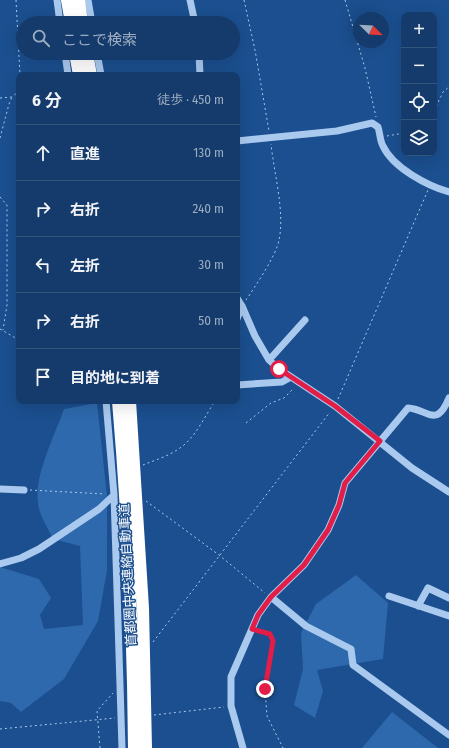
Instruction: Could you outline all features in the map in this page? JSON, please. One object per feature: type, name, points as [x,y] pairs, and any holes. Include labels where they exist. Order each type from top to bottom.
[{"type":"highway","points":[[67,0],[70,16]]},
{"type":"highway","points":[[79,0],[81,16]]},
{"type":"highway","points":[[76,60],[78,72]]},
{"type":"highway","points":[[88,60],[90,72]]},
{"type":"highway","name":"首都圏中央連絡自動車道","points":[[118,404],[127,515],[132,613],[134,748]]},
{"type":"highway","name":"首都圏中央連絡自動車道","points":[[130,404],[143,608],[146,748]]},
{"type":"street","points":[[57,0],[59,16]]},
{"type":"street","points":[[88,0],[91,16]]},
{"type":"street","points":[[190,0],[193,16]]},
{"type":"street","points":[[66,60],[68,72]]},
{"type":"street","points":[[98,60],[100,72]]},
{"type":"street","points":[[199,60],[200,72]]},
{"type":"street","points":[[240,141],[337,131],[372,123],[378,128],[383,146],[393,159],[430,186],[449,192]]},
{"type":"street","points":[[240,303],[254,336],[269,360],[291,377],[335,406],[412,468],[449,492]]},
{"type":"street","points":[[240,311],[242,306]]},
{"type":"street","points":[[269,360],[305,320]]},
{"type":"street","points":[[240,385],[282,382],[291,377]]},
{"type":"street","points":[[243,748],[231,706],[230,677],[258,615],[271,597],[304,565],[328,530],[339,505],[345,483],[408,408],[413,408],[432,416],[436,416],[447,404],[449,398]]},
{"type":"street","points":[[106,404],[114,494],[122,748]]},
{"type":"street","points":[[0,489],[24,490]]},
{"type":"street","points":[[0,564],[21,558],[39,549],[99,509],[114,494]]},
{"type":"street","points":[[418,606],[428,588],[449,598]]},
{"type":"street","points":[[389,596],[449,616]]},
{"type":"street","points":[[271,597],[306,626],[351,649],[353,665],[449,735]]},
{"type":"path","points":[[16,0],[17,16]]},
{"type":"path","points":[[242,306],[260,280],[279,241],[280,211],[270,138],[255,50],[244,0]]},
{"type":"path","points":[[345,0],[365,68],[378,128]]},
{"type":"path","points":[[19,60],[20,72]]},
{"type":"path","points":[[437,105],[443,92],[449,87]]},
{"type":"path","points":[[0,138],[9,104],[12,97],[16,94]]},
{"type":"path","points":[[0,98],[12,97]]},
{"type":"path","points":[[381,138],[401,134]]},
{"type":"path","points":[[152,643],[335,406],[430,186]]},
{"type":"path","points":[[0,197],[7,206],[7,305],[3,330]]},
{"type":"path","points":[[0,329],[16,338]]},
{"type":"path","points":[[246,423],[271,403],[284,398],[299,381]]},
{"type":"path","points":[[143,465],[181,448],[213,404]]},
{"type":"path","points":[[24,490],[114,494]]},
{"type":"path","points":[[145,501],[219,555],[271,597]]},
{"type":"path","points":[[252,629],[270,634],[273,641],[265,689],[267,716],[283,748]]},
{"type":"path","points":[[100,748],[97,711],[120,684]]},
{"type":"shaded area","points":[[97,404],[107,496],[107,570],[98,621],[64,679],[21,712],[11,703],[0,701],[0,567],[39,579],[51,598],[40,615],[44,629],[83,625],[80,546],[53,539],[40,512],[38,503],[39,480],[42,468],[64,409]]},
{"type":"shaded area","points":[[356,575],[388,603],[383,659],[317,670],[323,691],[315,718],[294,705],[303,669],[301,633],[316,604]]},
{"type":"shaded area","points":[[392,712],[438,748],[362,748]]},
{"type":"route","points":[[265,689],[273,641],[270,634],[252,629],[258,615],[271,597],[304,565],[328,530],[339,505],[345,483],[380,441],[335,406],[279,369]]}]
